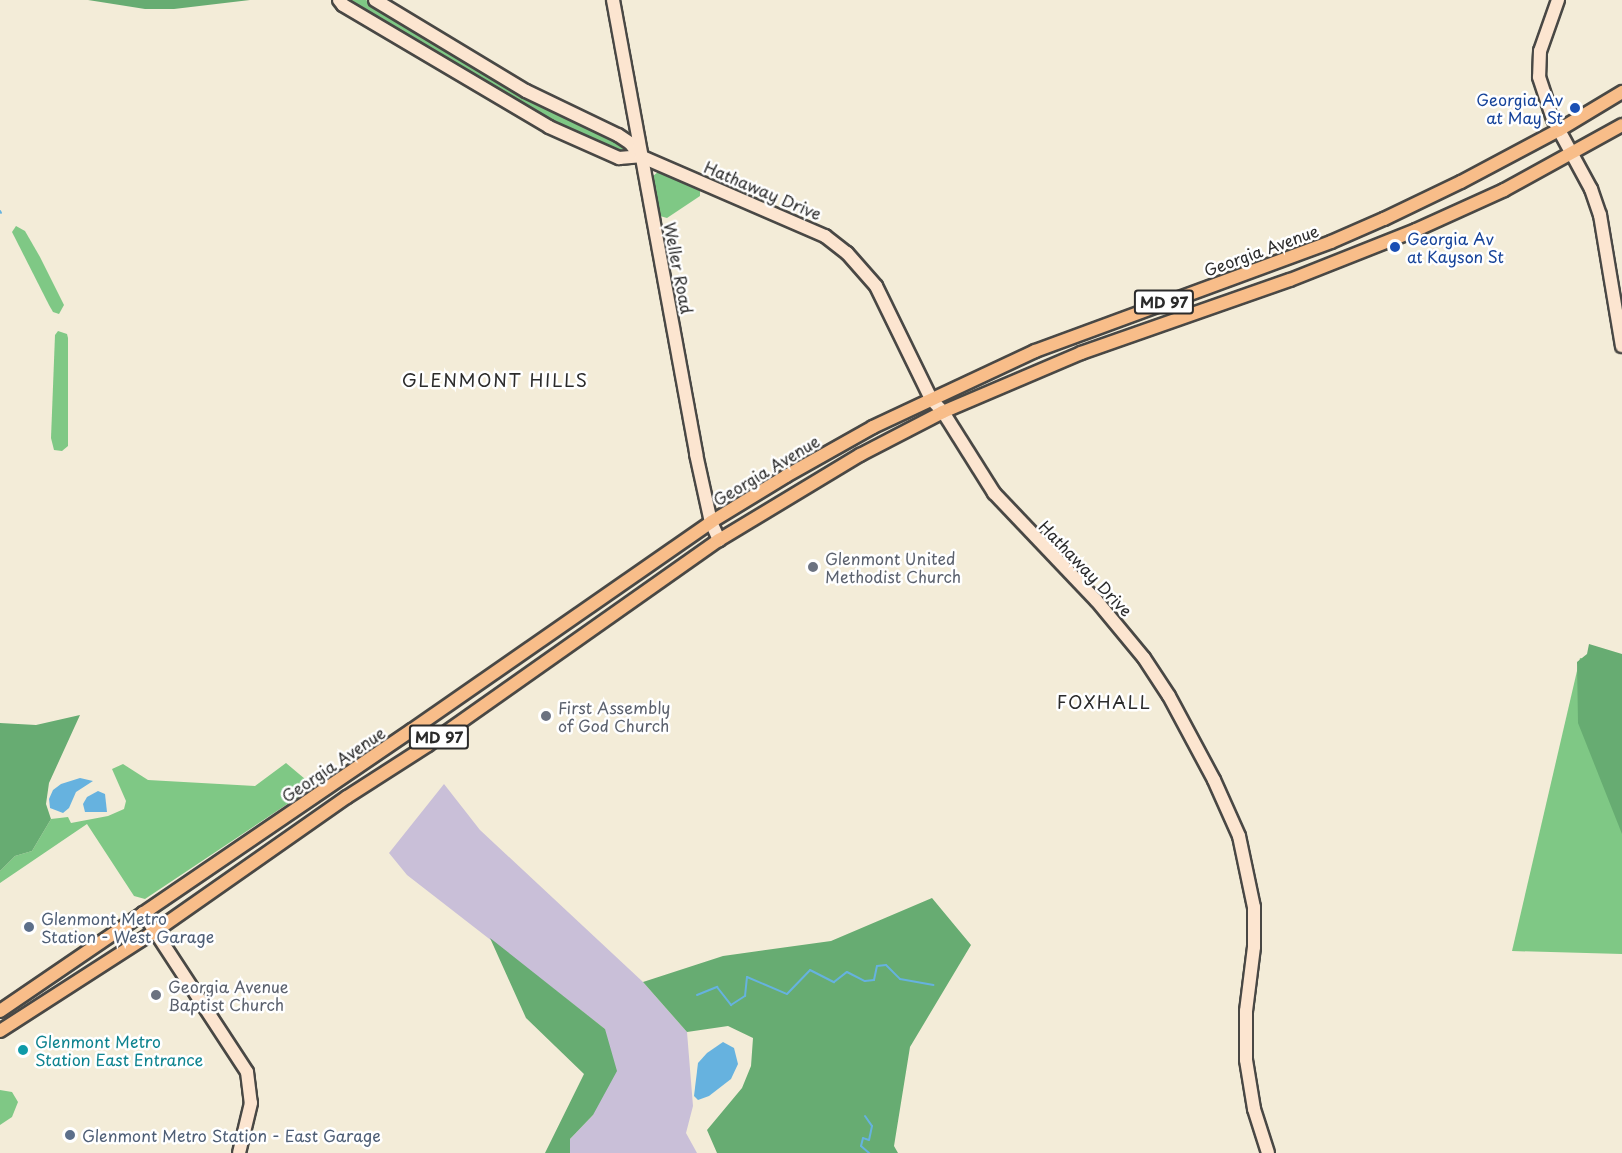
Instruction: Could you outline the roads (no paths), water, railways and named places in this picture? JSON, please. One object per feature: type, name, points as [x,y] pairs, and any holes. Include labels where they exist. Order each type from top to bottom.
[{"type":"main road","name":"Georgia Avenue","points":[[0,1011],[711,522],[805,465],[931,399],[1035,351],[1331,242],[1461,182],[1559,130],[1622,92]]},
{"type":"main road","name":"MD 97","points":[[0,1031],[157,930],[347,797],[428,745],[719,540],[860,455],[943,412],[1081,353],[1290,280],[1416,230],[1572,154],[1622,125]]},
{"type":"street","name":"Hathaway Drive","points":[[339,0],[350,9],[549,127],[619,158],[640,156],[825,236],[847,253],[876,286],[931,399],[943,412],[1006,508],[1096,600],[1137,647],[1169,696],[1214,780],[1239,836],[1254,907],[1254,946],[1246,1011],[1246,1060],[1254,1109],[1268,1153]]},
{"type":"street","name":"Hathaway Drive","points":[[375,0],[526,91],[618,135],[630,143],[640,156]]},
{"type":"street","name":"Weller Road","points":[[613,0],[640,156],[711,522],[719,540]]},
{"type":"street","points":[[1558,0],[1540,51],[1539,76],[1546,102],[1591,189],[1600,215],[1622,345]]},
{"type":"street","points":[[143,913],[157,930],[247,1072],[251,1103],[239,1153]]},
{"type":"water","points":[[80,778],[93,781],[76,792],[69,808],[63,813],[50,808],[49,799],[53,790],[61,784]]},
{"type":"water","points":[[98,791],[105,794],[107,812],[85,812],[83,804],[87,797]]},
{"type":"water","points":[[723,1042],[734,1048],[738,1064],[731,1079],[709,1096],[698,1100],[694,1096],[698,1063],[707,1053]]},
{"type":"waterway","points":[[697,995],[717,987],[731,1005],[745,996],[747,977],[787,994],[810,970],[834,982],[847,972],[865,981],[874,980],[877,966],[886,965],[900,979],[933,985]]},
{"type":"waterway","points":[[865,1116],[872,1126],[869,1140],[863,1138],[861,1146],[869,1153]]},
{"type":"place","name":"Georgia Av at May St","points":[[1575,108]]},
{"type":"place","name":"Georgia Av at Kayson St","points":[[1395,247]]},
{"type":"place","name":"Glenmont United Methodist Church","points":[[813,567]]},
{"type":"place","name":"First Assembly of God Church","points":[[546,716]]},
{"type":"place","name":"Glenmont Metro Station - West Garage","points":[[29,927]]},
{"type":"place","name":"Georgia Avenue Baptist Church","points":[[156,995]]},
{"type":"place","name":"Glenmont Metro Station East Entrance","points":[[23,1050]]},
{"type":"place","name":"Glenmont Metro Station - East Garage","points":[[70,1135]]},
{"type":"district","name":"GLENMONT HILLS","points":[[495,380]]},
{"type":"district","name":"FOXHALL","points":[[1104,702]]}]
